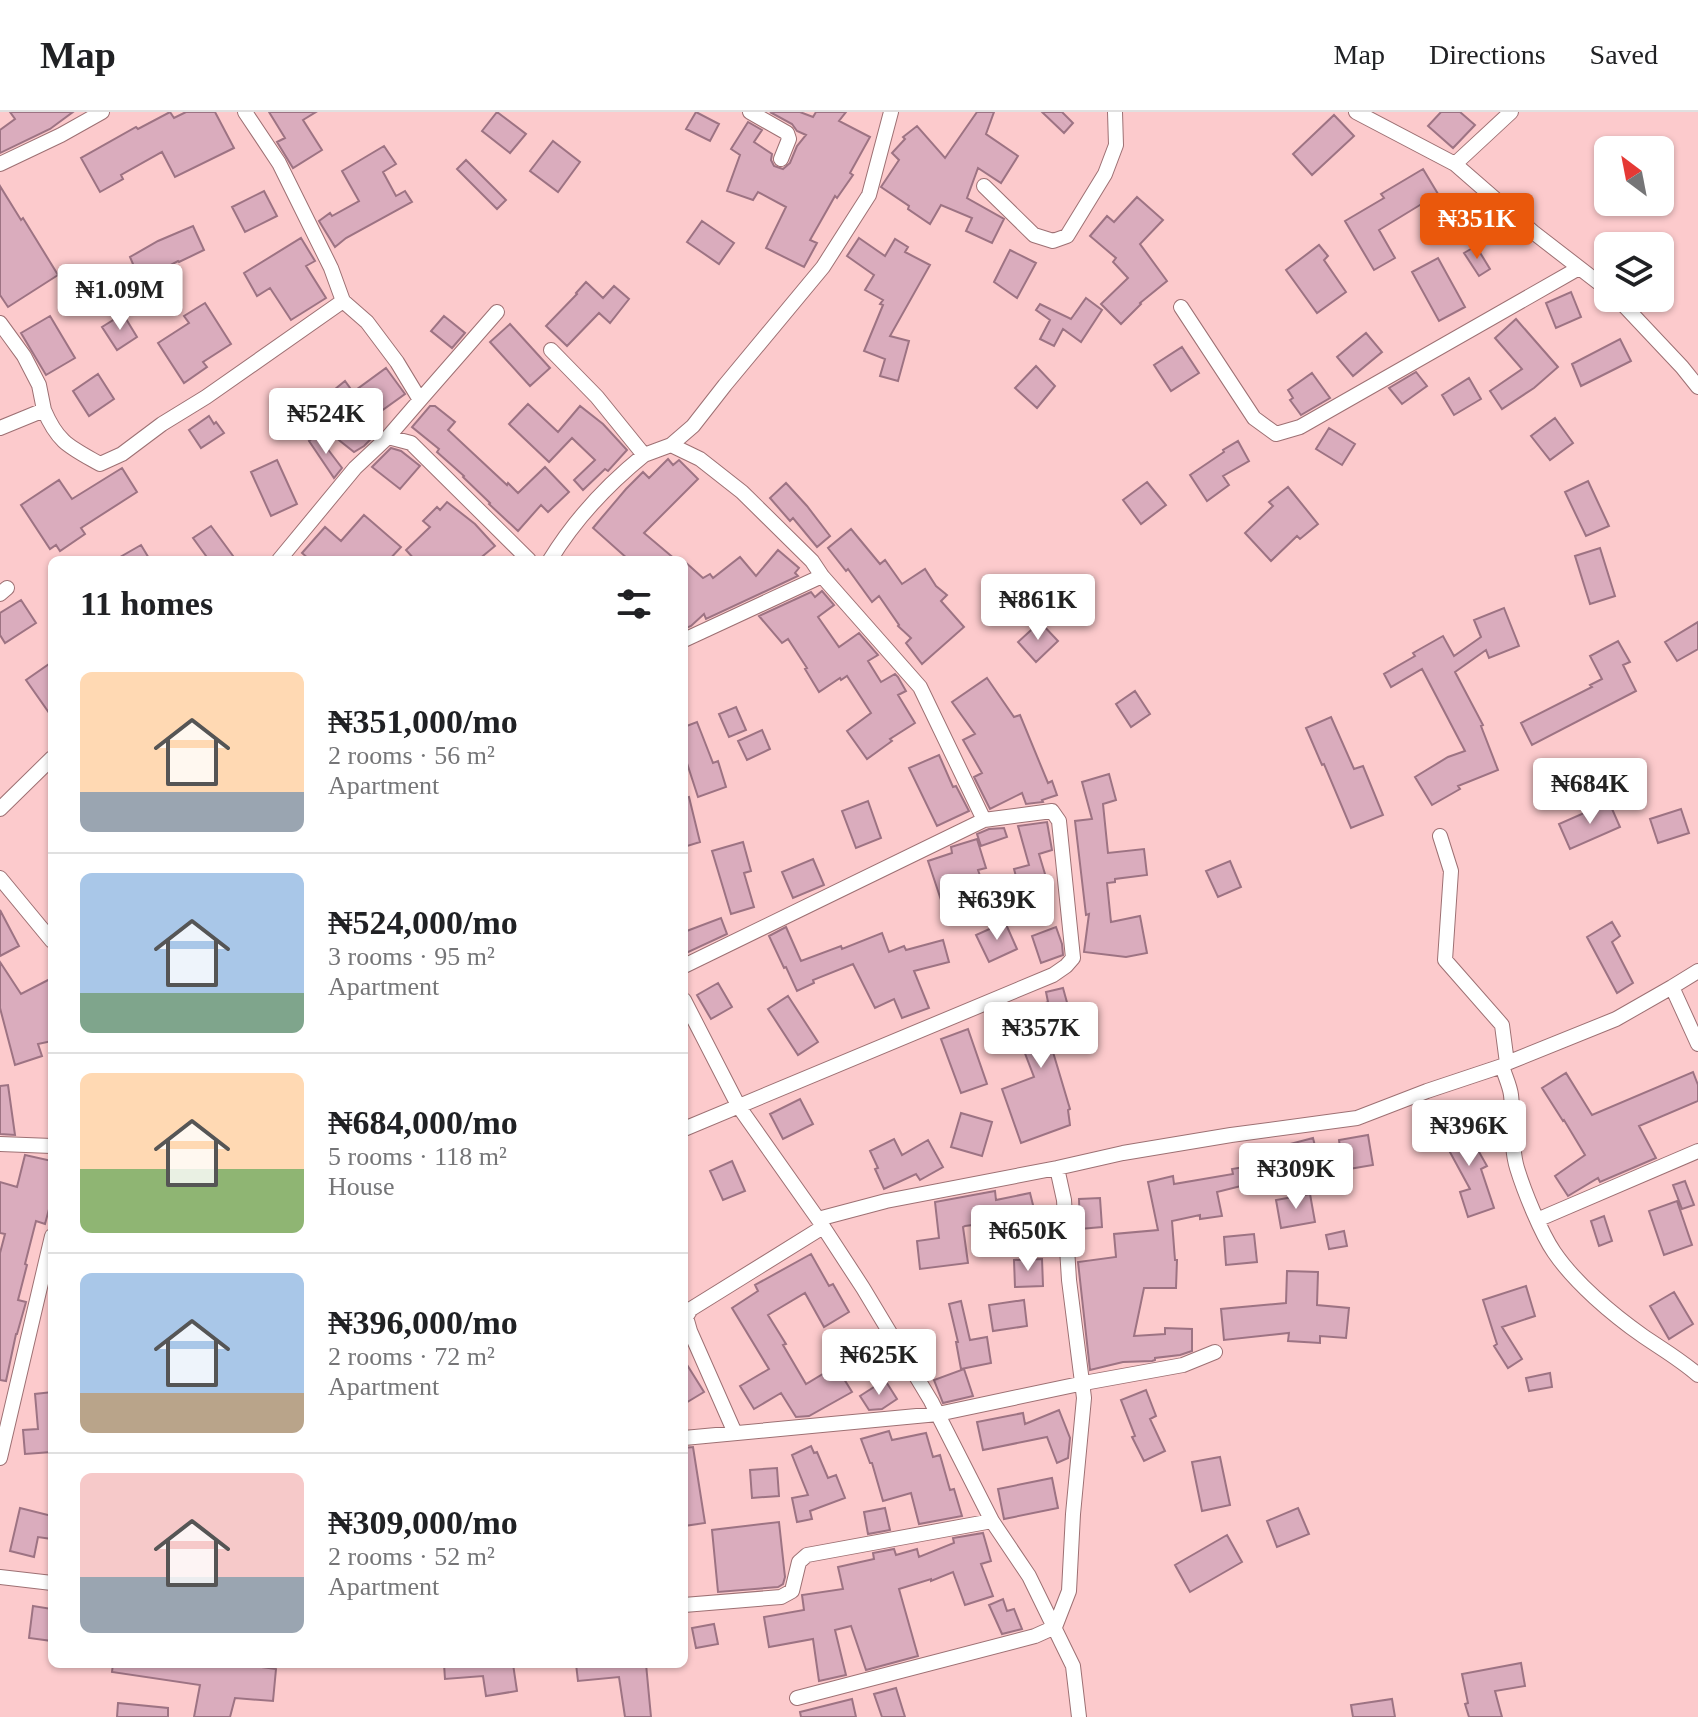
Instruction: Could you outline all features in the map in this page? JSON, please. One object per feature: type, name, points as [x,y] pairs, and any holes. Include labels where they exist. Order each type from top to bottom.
[{"type":"street","points":[[0,164],[102,112]]},
{"type":"street","points":[[245,112],[279,163],[331,268],[343,301],[367,322],[420,400]]},
{"type":"street","points":[[750,112],[787,133],[789,139],[781,159]]},
{"type":"street","points":[[552,556],[566,533],[613,480],[644,455],[671,445],[693,426],[823,267],[869,195],[891,112]]},
{"type":"street","points":[[984,186],[1034,235],[1053,241],[1067,236],[1105,174],[1116,145],[1115,112]]},
{"type":"street","points":[[1356,112],[1455,164],[1533,232],[1594,279]]},
{"type":"street","points":[[1455,164],[1511,112]]},
{"type":"street","points":[[1181,307],[1254,418],[1276,434],[1300,427],[1579,268]]},
{"type":"street","points":[[0,323],[24,356],[39,385],[44,410],[54,432],[72,448],[100,464],[122,454],[343,301]]},
{"type":"street","points":[[282,556],[355,468],[388,437],[497,312]]},
{"type":"street","points":[[1630,312],[1698,387]]},
{"type":"street","points":[[551,350],[597,397],[644,455]]},
{"type":"street","points":[[0,428],[44,410]]},
{"type":"street","points":[[388,437],[411,443],[525,556]]},
{"type":"street","points":[[671,445],[700,459],[742,492],[812,561],[920,687],[984,820]]},
{"type":"street","points":[[688,638],[822,576]]},
{"type":"street","points":[[0,809],[48,762]]},
{"type":"street","points":[[688,964],[984,820],[1052,811],[1059,821],[1073,958],[1066,966],[1053,975],[688,1127]]},
{"type":"street","points":[[1440,836],[1451,871],[1445,960],[1502,1025],[1516,1167],[1537,1220],[1553,1251],[1569,1272],[1632,1327],[1698,1375]]},
{"type":"street","points":[[0,878],[48,936]]},
{"type":"street","points":[[688,1314],[820,1223],[886,1201],[1123,1153],[1357,1118],[1616,1019],[1698,971]]},
{"type":"street","points":[[1672,987],[1698,1044]]},
{"type":"street","points":[[688,1008],[739,1107],[863,1288],[938,1414],[992,1521],[1029,1576],[1073,1666],[1079,1717]]},
{"type":"street","points":[[0,1144],[48,1146]]},
{"type":"street","points":[[1537,1220],[1698,1151]]},
{"type":"street","points":[[797,1698],[1035,1636],[1055,1627],[1069,1591],[1084,1398],[1069,1280],[1064,1200],[1057,1168]]},
{"type":"street","points":[[0,1458],[48,1255]]},
{"type":"street","points":[[688,1324],[735,1433]]},
{"type":"street","points":[[688,1438],[938,1414],[1183,1365],[1215,1352]]},
{"type":"street","points":[[688,1605],[781,1597],[792,1591],[799,1562],[807,1555],[992,1521]]},
{"type":"street","points":[[0,1577],[48,1583]]},
{"type":"building","points":[[10,112],[73,112],[50,129],[0,153],[0,130],[15,119]]},
{"type":"building","points":[[170,112],[174,118],[186,112],[215,112],[234,148],[175,177],[162,152],[121,175],[123,179],[100,192],[81,158]]},
{"type":"building","points":[[269,112],[316,112],[303,120],[322,150],[293,168],[277,142],[285,138]]},
{"type":"building","points":[[497,112],[526,134],[510,153],[482,131]]},
{"type":"building","points":[[696,112],[719,124],[710,141],[686,129]]},
{"type":"building","points":[[770,112],[800,112],[813,117],[816,112],[846,112],[839,121],[870,137],[850,173],[853,175],[837,198],[835,196],[810,240],[817,243],[804,267],[766,248],[786,207],[758,192],[753,200],[727,191],[740,155],[731,149],[748,122],[762,130],[754,142],[772,154],[774,166],[783,169],[790,163],[806,135]]},
{"type":"building","points":[[977,112],[994,112],[986,134],[1018,156],[1001,183],[978,168],[967,198],[1004,219],[992,243],[966,231],[972,218],[941,205],[930,224],[881,187],[899,160],[892,153],[905,139],[903,137],[917,126],[945,158]]},
{"type":"building","points":[[1042,112],[1062,112],[1073,123],[1064,133]]},
{"type":"building","points":[[1441,112],[1460,112],[1475,125],[1453,148],[1428,126]]},
{"type":"building","points":[[1334,115],[1354,136],[1312,175],[1293,154]]},
{"type":"building","points":[[553,141],[580,162],[558,192],[530,171]]},
{"type":"building","points":[[384,146],[396,164],[383,172],[396,196],[405,191],[412,202],[335,247],[319,221],[359,201],[342,171]]},
{"type":"building","points":[[466,160],[506,200],[497,209],[457,169]]},
{"type":"building","points":[[1423,169],[1438,194],[1379,230],[1395,258],[1374,270],[1345,221],[1384,198],[1381,194]]},
{"type":"building","points":[[0,186],[58,275],[8,307],[0,295]]},
{"type":"building","points":[[264,191],[277,216],[245,232],[232,207]]},
{"type":"building","points":[[1137,197],[1163,220],[1140,244],[1167,281],[1121,324],[1101,304],[1128,278],[1113,262],[1116,258],[1090,236],[1107,216],[1114,222]]},
{"type":"building","points":[[702,221],[734,243],[719,264],[687,242]]},
{"type":"building","points":[[193,226],[204,250],[139,282],[144,292],[122,305],[107,279],[133,264],[130,257]]},
{"type":"building","points":[[301,238],[315,261],[306,266],[326,298],[291,320],[270,288],[257,296],[244,273]]},
{"type":"building","points":[[859,238],[885,256],[895,239],[908,247],[905,252],[930,265],[890,336],[909,341],[898,381],[880,376],[885,359],[864,351],[883,300],[865,290],[874,275],[847,256]]},
{"type":"building","points":[[1319,245],[1328,256],[1324,260],[1346,292],[1317,313],[1286,270]]},
{"type":"building","points":[[1476,246],[1490,269],[1479,276],[1464,253]]},
{"type":"building","points":[[1010,250],[1036,263],[1017,298],[994,282]]},
{"type":"building","points":[[1438,258],[1465,307],[1439,321],[1412,272]]},
{"type":"building","points":[[586,282],[603,298],[614,286],[629,299],[610,323],[599,313],[567,346],[546,326]]},
{"type":"building","points":[[1571,292],[1581,317],[1556,328],[1546,303]]},
{"type":"building","points":[[1086,298],[1102,310],[1081,342],[1063,329],[1054,346],[1040,339],[1050,320],[1036,310],[1040,304],[1071,319]]},
{"type":"building","points":[[205,303],[231,344],[203,362],[207,367],[184,383],[158,343],[189,323],[184,316]]},
{"type":"building","points":[[123,314],[137,337],[117,350],[102,327]]},
{"type":"building","points":[[50,316],[75,358],[46,375],[21,333]]},
{"type":"building","points":[[444,316],[465,333],[452,348],[431,331]]},
{"type":"building","points":[[1516,319],[1558,367],[1502,409],[1490,391],[1522,369],[1495,338]]},
{"type":"building","points":[[510,324],[550,368],[530,386],[490,342]]},
{"type":"building","points":[[1366,333],[1382,352],[1353,376],[1337,357]]},
{"type":"building","points":[[1620,339],[1631,361],[1581,386],[1572,364]]},
{"type":"building","points":[[1182,347],[1199,373],[1171,391],[1154,365]]},
{"type":"building","points":[[1036,366],[1055,386],[1037,408],[1015,388]]},
{"type":"building","points":[[386,368],[405,394],[373,417],[382,428],[354,452],[301,410],[316,400],[318,403],[345,381],[353,392]]},
{"type":"building","points":[[1416,372],[1427,386],[1402,404],[1389,388]]},
{"type":"building","points":[[1312,373],[1330,398],[1301,415],[1290,400],[1293,398],[1288,390]]},
{"type":"building","points":[[98,374],[114,399],[89,416],[73,391]]},
{"type":"building","points":[[1469,378],[1481,399],[1454,415],[1442,395]]},
{"type":"building","points":[[528,404],[558,432],[580,406],[603,424],[627,450],[608,471],[605,469],[583,490],[574,480],[595,460],[572,438],[549,462],[509,424]]},
{"type":"building","points":[[430,406],[435,406],[455,422],[448,430],[518,493],[545,467],[569,492],[548,512],[541,505],[518,531],[437,452],[439,449],[412,427]]},
{"type":"building","points":[[209,416],[224,433],[201,448],[189,430]]},
{"type":"building","points":[[1555,418],[1573,443],[1550,460],[1531,436]]},
{"type":"building","points":[[1329,428],[1355,444],[1342,465],[1316,449]]},
{"type":"building","points":[[317,435],[342,468],[334,478],[309,441]]},
{"type":"building","points":[[1238,441],[1249,461],[1223,476],[1229,485],[1207,501],[1190,475]]},
{"type":"building","points":[[391,448],[401,451],[420,466],[400,489],[372,467]]},
{"type":"building","points":[[668,459],[673,465],[679,460],[698,479],[644,533],[671,556],[624,556],[593,528],[643,472],[649,478]]},
{"type":"building","points":[[277,460],[297,504],[271,516],[251,472]]},
{"type":"building","points":[[122,468],[137,492],[81,528],[85,534],[60,551],[56,545],[50,549],[21,505],[59,480],[72,499]]},
{"type":"building","points":[[1588,481],[1609,526],[1586,536],[1565,492]]},
{"type":"building","points":[[1147,482],[1166,505],[1141,524],[1123,500]]},
{"type":"building","points":[[786,483],[830,536],[817,547],[793,518],[790,521],[770,498]]},
{"type":"building","points":[[1288,487],[1318,524],[1300,539],[1297,536],[1271,561],[1245,533],[1273,506],[1269,502]]},
{"type":"building","points":[[447,502],[475,524],[495,546],[483,556],[411,556],[406,550],[430,527],[423,521],[437,507],[440,510]]},
{"type":"building","points":[[364,515],[401,547],[393,556],[305,556],[302,553],[325,527],[341,541]]},
{"type":"building","points":[[211,526],[233,556],[206,556],[193,538]]},
{"type":"building","points":[[851,529],[880,564],[885,560],[902,584],[925,569],[936,586],[947,595],[941,601],[964,627],[922,664],[906,643],[911,638],[898,626],[879,596],[872,602],[828,548]]},
{"type":"building","points":[[141,545],[148,556],[122,556]]},
{"type":"building","points":[[1600,548],[1615,596],[1590,604],[1575,556]]},
{"type":"building","points":[[778,550],[799,568],[795,573],[798,576],[706,619],[704,614],[688,627],[688,565],[703,578],[710,574],[713,578],[740,557],[756,576]]},
{"type":"building","points":[[822,591],[834,605],[818,617],[839,647],[859,633],[878,655],[868,661],[881,682],[895,674],[898,677],[906,691],[898,695],[915,723],[867,759],[847,731],[871,713],[847,676],[819,692],[788,639],[782,643],[759,616],[811,592],[815,597]]},
{"type":"building","points":[[21,600],[36,623],[5,643],[0,635],[0,613]]},
{"type":"building","points":[[1504,608],[1519,646],[1489,658],[1486,650],[1455,672],[1483,725],[1498,770],[1458,786],[1460,789],[1432,805],[1415,777],[1448,757],[1465,751],[1422,669],[1391,687],[1384,674],[1443,636],[1454,656],[1481,637],[1474,620]]},
{"type":"building","points":[[1040,622],[1058,641],[1036,662],[1018,642]]},
{"type":"building","points":[[1698,622],[1698,649],[1677,661],[1665,642]]},
{"type":"building","points":[[1618,641],[1630,662],[1623,665],[1636,691],[1532,745],[1521,723],[1602,679],[1590,656]]},
{"type":"building","points":[[48,665],[48,711],[26,680]]},
{"type":"building","points":[[987,678],[1014,717],[1020,715],[1048,783],[1052,781],[1057,795],[1043,802],[1026,804],[1022,793],[990,809],[974,777],[982,773],[963,740],[975,734],[952,702]]},
{"type":"building","points":[[1135,691],[1150,714],[1131,727],[1116,704]]},
{"type":"building","points":[[736,707],[746,730],[729,737],[719,714]]},
{"type":"building","points":[[1331,717],[1354,769],[1363,766],[1383,815],[1351,828],[1306,728]]},
{"type":"building","points":[[697,722],[713,763],[718,761],[726,787],[698,797],[688,766],[688,725]]},
{"type":"building","points":[[762,730],[770,749],[747,760],[738,741]]},
{"type":"building","points":[[939,755],[953,787],[956,786],[969,811],[937,826],[909,768]]},
{"type":"building","points":[[1109,774],[1116,800],[1103,804],[1108,853],[1144,849],[1147,875],[1107,883],[1111,922],[1140,916],[1147,953],[1126,957],[1084,952],[1089,914],[1086,915],[1075,821],[1092,819],[1082,782]]},
{"type":"building","points":[[688,797],[700,842],[688,846]]},
{"type":"building","points":[[868,801],[881,838],[856,848],[842,811]]},
{"type":"building","points":[[1609,802],[1620,827],[1570,849],[1559,824]]},
{"type":"building","points":[[1681,809],[1689,833],[1658,843],[1650,819]]},
{"type":"building","points":[[1047,822],[1052,850],[1039,854],[1048,884],[1020,892],[1014,869],[1029,865],[1018,826]]},
{"type":"building","points":[[1004,828],[1007,837],[981,846],[977,834]]},
{"type":"building","points":[[977,839],[986,868],[978,870],[990,904],[947,918],[928,861],[952,853],[951,847]]},
{"type":"building","points":[[743,842],[751,871],[744,873],[754,907],[731,914],[712,851]]},
{"type":"building","points":[[813,859],[824,885],[793,898],[782,872]]},
{"type":"building","points":[[1230,861],[1241,887],[1218,897],[1206,871]]},
{"type":"building","points":[[0,910],[19,946],[0,956]]},
{"type":"building","points":[[721,918],[727,934],[688,952],[688,930]]},
{"type":"building","points":[[1005,922],[1017,949],[989,962],[976,935]]},
{"type":"building","points":[[1612,922],[1620,936],[1612,942],[1633,983],[1617,993],[1587,937]]},
{"type":"building","points":[[786,927],[801,961],[882,933],[889,952],[904,946],[906,950],[943,940],[949,962],[914,971],[929,1008],[902,1018],[894,999],[875,1008],[853,964],[813,980],[814,983],[797,991],[769,936]]},
{"type":"building","points":[[1056,927],[1063,955],[1041,963],[1032,936]]},
{"type":"building","points":[[0,962],[21,994],[48,980],[48,1042],[38,1044],[42,1056],[15,1065],[0,1008]]},
{"type":"building","points":[[718,983],[732,1007],[711,1019],[697,995]]},
{"type":"building","points":[[1063,988],[1076,1035],[1050,1042],[1070,1109],[1070,1125],[1021,1143],[1002,1089],[1034,1077],[1011,1017],[1048,1002],[1046,992]]},
{"type":"building","points":[[788,996],[818,1042],[798,1055],[768,1009]]},
{"type":"building","points":[[968,1029],[987,1084],[961,1093],[941,1039]]},
{"type":"building","points":[[1693,1072],[1698,1085],[1698,1101],[1639,1126],[1656,1158],[1600,1182],[1598,1178],[1568,1196],[1555,1176],[1585,1155],[1542,1088],[1566,1073],[1592,1115]]},
{"type":"building","points":[[8,1085],[15,1135],[0,1134],[0,1086]]},
{"type":"building","points":[[800,1099],[813,1124],[783,1139],[770,1114]]},
{"type":"building","points":[[961,1113],[992,1122],[982,1156],[951,1147]]},
{"type":"building","points":[[1461,1120],[1487,1166],[1481,1169],[1494,1208],[1468,1217],[1460,1192],[1470,1189],[1439,1132]]},
{"type":"building","points":[[1368,1135],[1373,1165],[1343,1170],[1339,1140]]},
{"type":"building","points":[[1313,1138],[1317,1154],[1306,1157],[1309,1169],[1217,1192],[1222,1216],[1200,1219],[1200,1215],[1172,1221],[1177,1260],[1176,1288],[1144,1288],[1134,1336],[1165,1334],[1165,1328],[1192,1329],[1192,1351],[1152,1361],[1123,1362],[1090,1370],[1078,1262],[1116,1257],[1114,1234],[1158,1230],[1148,1182],[1173,1176],[1174,1184],[1233,1174],[1232,1169],[1274,1162],[1271,1149]]},
{"type":"building","points":[[894,1139],[902,1155],[928,1140],[943,1167],[920,1180],[916,1174],[884,1189],[870,1151]]},
{"type":"building","points":[[25,1155],[48,1160],[48,1213],[45,1224],[36,1221],[25,1264],[18,1300],[26,1302],[6,1381],[0,1380],[0,1253],[5,1234],[0,1233],[0,1182],[17,1187]]},
{"type":"building","points":[[732,1161],[745,1191],[723,1200],[710,1171]]},
{"type":"building","points":[[1685,1181],[1694,1205],[1682,1209],[1673,1185]]},
{"type":"building","points":[[995,1191],[996,1200],[1030,1193],[1036,1217],[965,1226],[968,1263],[920,1269],[917,1241],[939,1238],[935,1202]]},
{"type":"building","points":[[1310,1194],[1315,1222],[1281,1228],[1276,1200]]},
{"type":"building","points":[[1100,1198],[1102,1227],[1080,1229],[1079,1199]]},
{"type":"building","points":[[1677,1201],[1692,1245],[1664,1255],[1649,1211]]},
{"type":"building","points":[[1604,1216],[1612,1241],[1599,1246],[1591,1221]]},
{"type":"building","points":[[1344,1231],[1347,1246],[1329,1249],[1326,1235]]},
{"type":"building","points":[[1254,1234],[1257,1262],[1226,1265],[1224,1237]]},
{"type":"building","points":[[811,1254],[829,1286],[833,1284],[849,1312],[824,1327],[805,1293],[768,1315],[806,1384],[836,1366],[852,1392],[809,1416],[796,1417],[781,1393],[754,1409],[740,1386],[769,1369],[732,1308],[758,1291],[755,1285]]},
{"type":"building","points":[[1042,1259],[1043,1286],[1015,1287],[1014,1260]]},
{"type":"building","points":[[1287,1271],[1318,1272],[1317,1305],[1349,1308],[1346,1338],[1320,1336],[1320,1343],[1288,1341],[1289,1333],[1224,1340],[1221,1309],[1286,1303]]},
{"type":"building","points":[[1526,1286],[1535,1316],[1502,1327],[1522,1359],[1508,1368],[1494,1346],[1497,1344],[1483,1300]]},
{"type":"building","points":[[1674,1292],[1693,1324],[1669,1339],[1650,1306]]},
{"type":"building","points":[[1024,1300],[1027,1326],[993,1331],[989,1305]]},
{"type":"building","points":[[961,1301],[970,1340],[987,1337],[991,1363],[961,1369],[949,1304]]},
{"type":"building","points":[[688,1366],[704,1392],[688,1402]]},
{"type":"building","points":[[964,1369],[973,1396],[943,1403],[934,1380]]},
{"type":"building","points":[[1550,1373],[1552,1387],[1529,1391],[1526,1378]]},
{"type":"building","points":[[885,1380],[897,1399],[882,1409],[869,1410],[860,1396]]},
{"type":"building","points":[[1146,1390],[1156,1416],[1150,1419],[1165,1451],[1144,1461],[1132,1437],[1135,1436],[1121,1400]]},
{"type":"building","points":[[48,1392],[48,1452],[25,1454],[23,1430],[38,1429],[35,1394]]},
{"type":"building","points":[[1059,1410],[1070,1438],[1068,1458],[1057,1463],[1047,1437],[983,1450],[977,1422],[1023,1413],[1025,1424]]},
{"type":"building","points":[[889,1431],[892,1440],[926,1433],[933,1457],[940,1455],[950,1490],[954,1489],[962,1516],[919,1524],[911,1493],[883,1501],[861,1439]]},
{"type":"building","points":[[811,1446],[814,1453],[817,1452],[828,1478],[836,1475],[845,1498],[810,1511],[812,1519],[797,1522],[792,1498],[808,1495],[792,1455]]},
{"type":"building","points":[[693,1447],[705,1523],[688,1525],[688,1448]]},
{"type":"building","points":[[1220,1457],[1230,1505],[1202,1511],[1192,1462]]},
{"type":"building","points":[[777,1468],[779,1496],[752,1498],[750,1470]]},
{"type":"building","points":[[1052,1478],[1058,1508],[1004,1519],[998,1489]]},
{"type":"building","points":[[20,1508],[48,1515],[48,1538],[38,1537],[34,1557],[10,1551]]},
{"type":"building","points":[[885,1508],[890,1530],[868,1534],[864,1512]]},
{"type":"building","points":[[1298,1508],[1309,1534],[1277,1547],[1267,1521]]},
{"type":"building","points":[[779,1522],[785,1577],[783,1584],[718,1592],[712,1530]]},
{"type":"building","points":[[983,1533],[991,1561],[981,1564],[993,1596],[965,1605],[953,1572],[899,1589],[918,1656],[866,1670],[851,1626],[835,1630],[846,1675],[819,1681],[813,1639],[769,1647],[764,1617],[804,1610],[802,1595],[843,1589],[838,1567],[874,1559],[873,1553],[894,1549],[896,1555],[917,1549],[919,1557],[954,1543],[953,1538]]},
{"type":"building","points":[[1227,1535],[1242,1562],[1190,1592],[1175,1565]]},
{"type":"building","points":[[1003,1599],[1007,1611],[1014,1609],[1022,1629],[1002,1634],[989,1605]]},
{"type":"building","points":[[33,1606],[48,1608],[48,1640],[29,1638]]},
{"type":"building","points":[[714,1624],[718,1644],[696,1648],[692,1628]]},
{"type":"building","points":[[1521,1663],[1525,1686],[1495,1691],[1502,1717],[1469,1717],[1462,1674]]},
{"type":"building","points":[[112,1668],[276,1669],[273,1701],[235,1698],[230,1717],[194,1717],[200,1685],[112,1672]]},
{"type":"building","points":[[444,1668],[514,1668],[517,1691],[486,1696],[483,1676],[445,1679]]},
{"type":"building","points":[[576,1668],[646,1668],[651,1717],[625,1717],[619,1677],[578,1681]]},
{"type":"building","points":[[896,1688],[905,1717],[882,1717],[874,1694]]},
{"type":"building","points":[[852,1699],[856,1717],[801,1717],[800,1712]]},
{"type":"building","points":[[1392,1699],[1395,1717],[1353,1717],[1351,1705]]},
{"type":"building","points":[[118,1703],[168,1708],[168,1717],[117,1717]]}]
